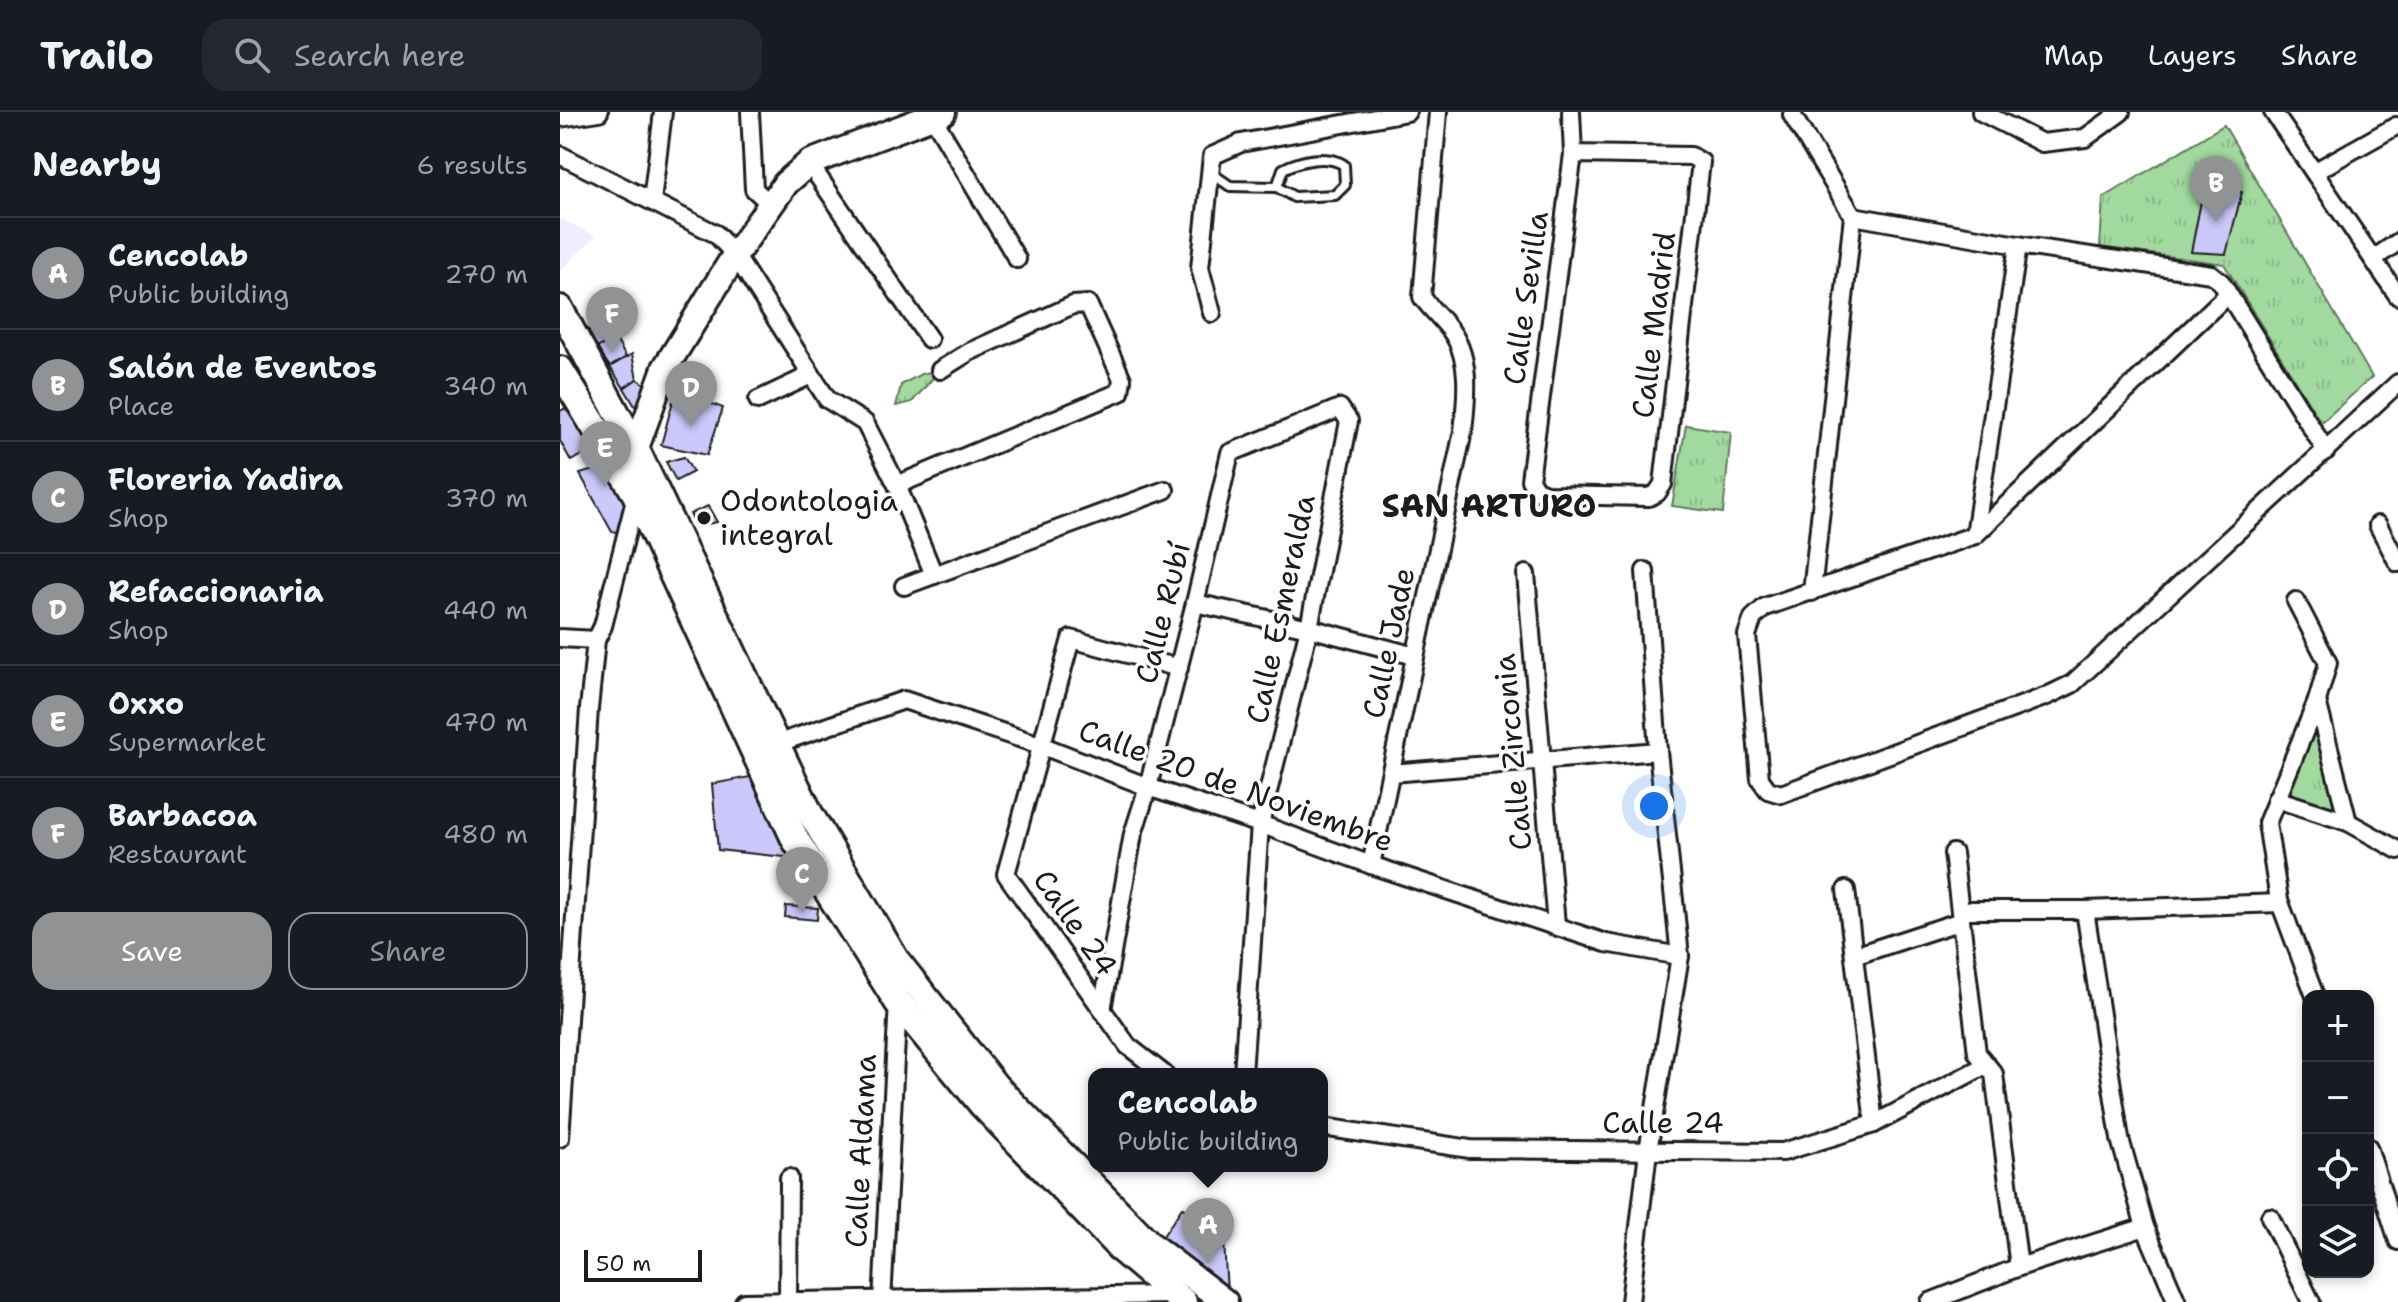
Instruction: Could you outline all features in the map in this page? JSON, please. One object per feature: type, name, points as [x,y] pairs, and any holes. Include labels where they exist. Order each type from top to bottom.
[{"type":"main road","points":[[636,494],[636,448],[665,368],[735,255],[786,183],[809,163],[937,114]]},
{"type":"main road","points":[[560,308],[636,448],[810,813],[896,959],[996,1086],[1152,1246],[1225,1302]]},
{"type":"main road","points":[[560,370],[636,494],[795,839],[898,1002],[983,1105],[1121,1249],[1177,1298]]},
{"type":"street","points":[[560,118],[599,112]]},
{"type":"street","points":[[652,201],[663,112]]},
{"type":"street","points":[[750,112],[754,189],[771,205]]},
{"type":"street","points":[[1212,313],[1200,268],[1212,156],[1241,143],[1407,112]]},
{"type":"street","name":"Calle Jade","points":[[1371,865],[1463,431],[1467,388],[1461,350],[1448,327],[1422,297],[1438,112]]},
{"type":"street","name":"Calle Sevilla","points":[[1571,112],[1573,154],[1530,480],[1536,490],[1549,495],[1649,497],[1657,493]]},
{"type":"street","points":[[1793,112],[1853,216],[1812,592]]},
{"type":"street","points":[[1981,112],[2007,118],[2042,143],[2085,138],[2121,112]]},
{"type":"street","points":[[2273,112],[2398,296]]},
{"type":"street","points":[[937,114],[1017,259]]},
{"type":"street","points":[[2314,172],[2396,126]]},
{"type":"street","name":"Calle Madrid","points":[[1573,154],[1691,156],[1701,162],[1663,484],[1657,493]]},
{"type":"street","points":[[560,155],[716,234],[735,255],[827,399],[865,423],[897,485],[934,575]]},
{"type":"street","points":[[809,163],[929,339]]},
{"type":"street","points":[[1853,216],[2211,274],[2221,282],[2326,451]]},
{"type":"street","points":[[2373,259],[2398,242]]},
{"type":"street","points":[[1975,535],[2018,245]]},
{"type":"street","points":[[2228,294],[1975,535],[1765,607],[1753,618],[1747,635],[1760,779],[1768,790],[1781,794],[2072,684],[2398,383]]},
{"type":"street","points":[[897,485],[1120,392],[1122,379],[1088,304],[1073,305],[969,352],[940,370]]},
{"type":"street","points":[[758,400],[811,375]]},
{"type":"street","name":"Calle Rubí","points":[[1102,1010],[1133,834],[1179,668],[1230,453],[1340,408]]},
{"type":"street","name":"Calle Esmeralda","points":[[1243,1068],[1260,824],[1309,628],[1349,421],[1340,408]]},
{"type":"street","points":[[904,586],[1165,490]]},
{"type":"street","points":[[560,1138],[565,970],[596,640],[603,626],[636,494]]},
{"type":"street","points":[[2378,525],[2398,563]]},
{"type":"street","points":[[1630,1302],[1648,1151],[1680,956],[1658,751],[1645,571]]},
{"type":"street","name":"Calle Zirconia","points":[[1526,574],[1556,925]]},
{"type":"street","points":[[2296,601],[2328,663],[2317,701],[2267,823],[2280,903],[2313,990]]},
{"type":"street","points":[[1195,603],[1415,656]]},
{"type":"street","points":[[560,638],[596,640]]},
{"type":"street","points":[[1043,746],[1071,639],[1179,668]]},
{"type":"street","name":"Calle 20 de Noviembre","points":[[776,744],[904,700],[1043,746],[1148,787],[1371,865],[1606,943],[1680,956]]},
{"type":"street","points":[[2317,701],[2348,822]]},
{"type":"street","name":"Calle 24","points":[[1043,746],[1006,874],[1128,1046],[1156,1068]]},
{"type":"street","points":[[1391,773],[1658,751]]},
{"type":"street","points":[[2276,799],[2348,822],[2398,850]]},
{"type":"street","points":[[1953,853],[1977,1053],[1994,1074],[2019,1267]]},
{"type":"street","points":[[1846,890],[1874,1124]]},
{"type":"street","points":[[1854,956],[1961,915],[2280,903]]},
{"type":"street","points":[[2085,910],[2120,1139],[2145,1227],[2177,1302]]},
{"type":"street","name":"Calle Aldama","points":[[882,1300],[898,1002]]},
{"type":"street","name":"Calle 24","points":[[1328,1128],[1470,1149],[1783,1152],[1874,1124],[1986,1065]]},
{"type":"street","points":[[2374,1162],[2393,1208],[2398,1241]]},
{"type":"street","points":[[788,1301],[789,1178]]},
{"type":"street","points":[[2270,1217],[2311,1302]]},
{"type":"street","points":[[1930,1302],[2019,1267],[2145,1227]]},
{"type":"street","points":[[744,1302],[1177,1298]]},
{"type":"lane","points":[[1210,173],[1230,186],[1277,187],[1294,197],[1335,195],[1345,185],[1344,165],[1334,159],[1297,162],[1283,169],[1277,187]]},
{"type":"shaded area","points":[[560,218],[596,236],[560,271]]},
{"type":"green space","points":[[2224,125],[2372,377],[2321,423],[2224,264],[2100,247],[2103,198]]},
{"type":"green space","points":[[940,370],[912,402],[896,406],[901,385],[921,374]]},
{"type":"green space","points":[[1686,425],[1731,432],[1723,513],[1672,506]]},
{"type":"green space","points":[[2316,726],[2336,810],[2289,793]]},
{"type":"building","points":[[2204,186],[2242,192],[2226,254],[2191,252]]},
{"type":"building","points":[[605,319],[615,338],[597,348],[588,331]]},
{"type":"building","points":[[615,338],[626,357],[610,367],[597,348]]},
{"type":"building","points":[[632,354],[637,379],[624,388],[610,367]]},
{"type":"building","points":[[637,379],[651,388],[638,411],[624,388]]},
{"type":"building","points":[[676,390],[723,408],[707,455],[661,445]]},
{"type":"building","points":[[573,404],[599,447],[571,461],[560,441],[560,411]]},
{"type":"building","points":[[684,457],[693,472],[676,481],[666,462]]},
{"type":"building","points":[[610,465],[631,500],[620,531],[612,532],[580,474]]},
{"type":"building","name":"Odontologia integral","points":[[708,506],[717,522],[697,526],[690,514]]},
{"type":"building","points":[[755,776],[795,858],[718,850],[712,784]]},
{"type":"building","points":[[786,906],[818,908],[817,920],[785,917]]},
{"type":"building","points":[[1182,1208],[1223,1224],[1227,1292],[1161,1239]]},
{"type":"place","name":"Salón de Eventos","points":[[2216,222]]},
{"type":"place","name":"Barbacoa","points":[[612,353]]},
{"type":"place","name":"Refaccionaria","points":[[691,427]]},
{"type":"place","name":"Oxxo","points":[[605,487]]},
{"type":"place","name":"Odontologia integral","points":[[704,518]]},
{"type":"place","name":"Floreria Yadira","points":[[802,913]]},
{"type":"place","name":"Cencolab","points":[[1208,1264]]},
{"type":"district","name":"SAN ARTURO","points":[[1489,506]]}]
